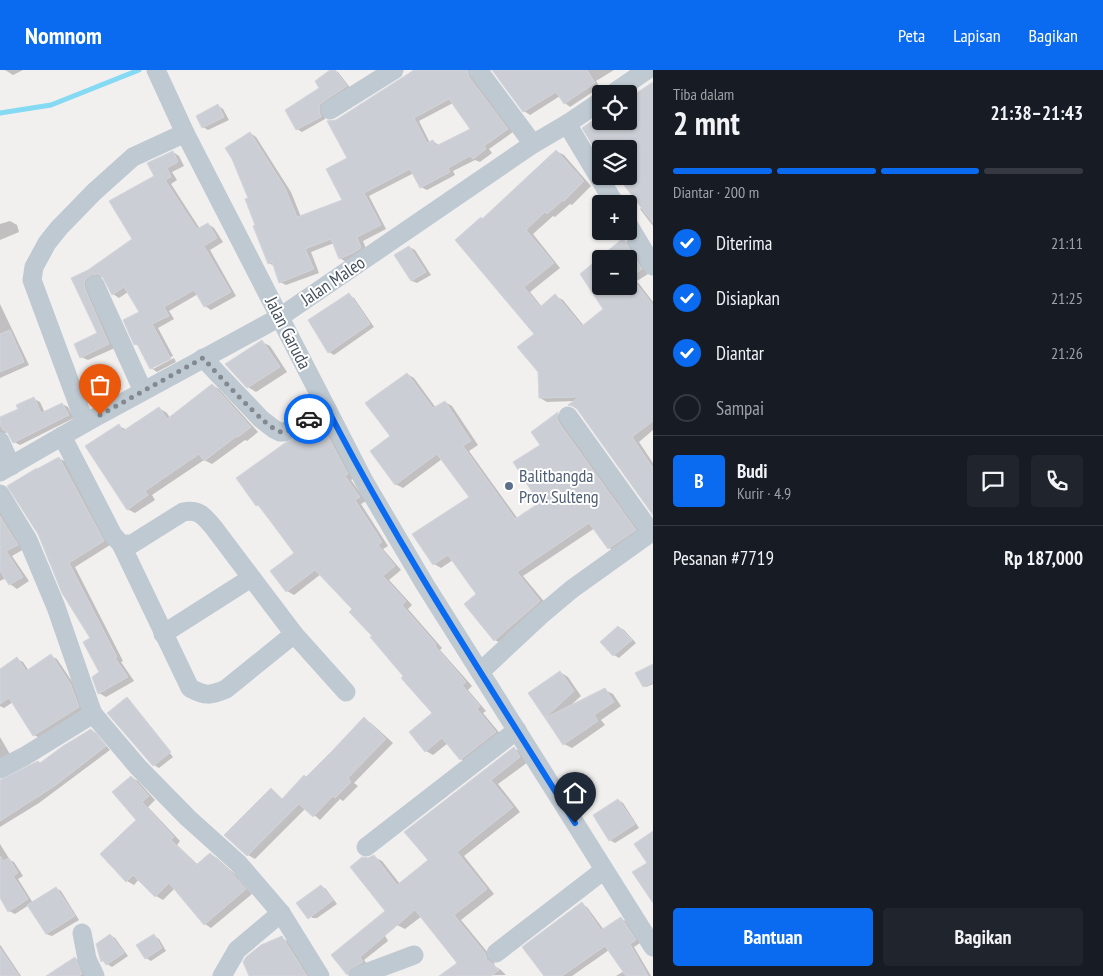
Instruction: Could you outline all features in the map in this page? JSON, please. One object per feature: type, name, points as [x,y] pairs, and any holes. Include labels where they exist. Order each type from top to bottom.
[{"type":"street","name":"Jalan Garuda","points":[[156,70],[185,133],[369,489],[424,583],[604,870],[646,919],[653,947]]},
{"type":"street","points":[[330,110],[394,70]]},
{"type":"street","points":[[478,70],[533,144]]},
{"type":"street","points":[[625,85],[647,70]]},
{"type":"street","name":"Jalan Maleo","points":[[6,469],[85,423],[280,317],[533,144],[592,107]]},
{"type":"street","points":[[567,124],[610,195]]},
{"type":"street","points":[[85,423],[32,280],[34,267],[53,234],[120,167],[133,157],[185,133]]},
{"type":"street","points":[[637,237],[651,257]]},
{"type":"street","points":[[95,285],[143,391]]},
{"type":"street","points":[[203,358],[261,418],[280,432],[285,432],[327,408]]},
{"type":"street","points":[[480,672],[572,589],[652,532],[568,416]]},
{"type":"street","points":[[62,436],[113,536],[121,544],[190,688],[203,695],[216,694],[226,689],[294,634]]},
{"type":"street","points":[[0,441],[6,469]]},
{"type":"street","points":[[0,494],[28,540],[56,607],[94,714],[138,767],[188,818],[238,863],[281,913],[320,976]]},
{"type":"street","points":[[121,544],[132,544],[183,512],[191,510],[202,514],[294,634],[346,692]]},
{"type":"street","points":[[163,634],[251,578]]},
{"type":"street","points":[[0,769],[94,714]]},
{"type":"street","points":[[366,847],[517,730]]},
{"type":"street","points":[[496,953],[604,870]]},
{"type":"street","points":[[222,976],[237,950],[281,913]]},
{"type":"street","points":[[82,933],[87,959],[95,976]]},
{"type":"street","points":[[358,976],[414,955]]},
{"type":"building","points":[[330,70],[335,70],[347,86],[320,104],[319,111],[321,117],[296,130],[285,110],[319,88],[315,81]]},
{"type":"building","points":[[414,70],[467,70],[469,77],[508,129],[484,146],[486,149],[473,159],[470,156],[448,168],[450,172],[420,188],[410,169],[364,193],[381,225],[357,237],[361,248],[339,259],[331,239],[305,249],[314,269],[279,283],[272,262],[268,264],[253,226],[255,225],[245,199],[248,198],[232,159],[225,148],[250,132],[285,188],[297,217],[342,200],[326,169],[347,158],[327,121],[336,120]],"holes":[[[449,99],[470,129],[436,146],[433,140],[427,143],[414,118]]]},
{"type":"building","points":[[492,70],[587,70],[595,83],[564,104],[556,92],[523,112]]},
{"type":"building","points":[[653,82],[653,223],[637,202],[637,195],[632,195],[624,185],[637,185],[637,140],[592,140],[592,144],[582,128],[592,121],[592,130],[637,130],[637,93]]},
{"type":"building","points":[[218,104],[224,117],[202,128],[196,116]]},
{"type":"building","points":[[556,150],[584,181],[564,201],[547,214],[545,212],[526,230],[554,263],[524,287],[540,307],[555,294],[582,326],[603,309],[594,295],[637,295],[638,286],[653,305],[653,421],[632,437],[653,468],[653,515],[577,409],[568,405],[579,397],[539,398],[538,372],[517,347],[534,334],[455,240],[481,217],[482,219]]},
{"type":"building","points":[[173,151],[178,162],[167,168],[171,177],[165,180],[197,229],[208,223],[217,238],[204,246],[231,292],[204,307],[194,290],[164,307],[169,316],[152,324],[171,359],[150,369],[137,344],[134,345],[123,320],[139,312],[124,287],[112,295],[102,276],[97,274],[91,275],[84,283],[85,289],[109,344],[80,358],[74,344],[97,333],[71,278],[88,270],[132,239],[109,201],[154,176],[147,163]]},
{"type":"building","points":[[621,240],[624,240],[630,250],[609,250]]},
{"type":"building","points":[[409,246],[426,272],[411,281],[394,255]]},
{"type":"building","points":[[637,261],[642,269],[637,272]]},
{"type":"building","points":[[592,264],[592,292],[580,274]]},
{"type":"building","points":[[349,293],[370,324],[328,353],[308,320]]},
{"type":"building","points":[[10,330],[24,362],[0,372],[0,334]]},
{"type":"building","points":[[262,340],[280,367],[247,388],[225,364]]},
{"type":"building","points":[[407,373],[433,408],[445,401],[471,441],[463,446],[515,519],[539,503],[513,462],[540,445],[531,432],[558,412],[557,418],[559,423],[636,530],[608,549],[589,523],[517,572],[540,601],[494,641],[464,604],[476,594],[448,555],[433,565],[412,534],[469,497],[437,454],[395,485],[370,451],[390,436],[365,403]]},
{"type":"building","points":[[212,384],[251,427],[204,461],[199,454],[145,491],[148,495],[127,510],[85,446],[119,424],[123,431],[159,407],[167,419]]},
{"type":"building","points":[[34,397],[41,413],[62,403],[69,415],[13,443],[7,432],[0,425],[0,417],[18,409],[16,405]]},
{"type":"building","points":[[322,425],[348,474],[345,476],[360,497],[355,500],[382,542],[378,545],[395,566],[383,576],[406,601],[402,605],[466,682],[462,685],[480,706],[477,709],[496,732],[460,760],[442,738],[425,752],[409,732],[432,713],[401,678],[403,676],[370,637],[372,636],[349,612],[352,609],[315,570],[286,592],[270,571],[294,553],[236,478],[285,443]]},
{"type":"building","points":[[59,457],[104,541],[69,563],[117,657],[115,658],[128,677],[98,694],[92,677],[99,672],[83,642],[90,638],[62,593],[38,534],[7,486]]},
{"type":"building","points":[[0,516],[18,545],[6,551],[23,577],[9,585],[0,571]]},
{"type":"building","points":[[618,626],[632,640],[613,656],[600,642]]},
{"type":"building","points":[[51,654],[71,685],[79,707],[33,736],[9,698],[0,704],[0,669],[17,657],[26,671]]},
{"type":"building","points":[[653,664],[653,682],[643,687],[635,673]]},
{"type":"building","points":[[560,671],[574,691],[545,718],[528,693]]},
{"type":"building","points":[[605,688],[614,702],[594,715],[598,721],[563,745],[545,718]]},
{"type":"building","points":[[127,697],[171,752],[153,766],[107,713]]},
{"type":"building","points":[[364,717],[386,739],[348,778],[351,782],[335,798],[333,796],[313,817],[299,804],[247,856],[224,835],[271,788],[282,799]]},
{"type":"building","points":[[91,729],[106,746],[56,785],[0,821],[0,780],[38,761],[40,763]]},
{"type":"building","points":[[514,747],[520,757],[491,780],[513,807],[457,852],[487,889],[454,915],[485,953],[487,960],[499,970],[491,976],[439,976],[457,963],[415,910],[360,957],[363,962],[350,969],[347,975],[331,955],[385,911],[350,867],[362,857],[368,858],[374,855],[397,885],[428,860],[404,832]]},
{"type":"building","points":[[131,776],[149,796],[142,802],[174,837],[171,840],[196,865],[210,853],[246,889],[204,925],[169,883],[155,897],[133,875],[126,882],[100,854],[136,820],[112,792]]},
{"type":"building","points":[[618,799],[635,824],[609,841],[593,815]]},
{"type":"building","points":[[653,831],[653,903],[632,872],[647,863],[634,844]]},
{"type":"building","points":[[0,856],[3,861],[9,858],[18,873],[13,876],[28,899],[8,912],[0,898]]},
{"type":"building","points":[[321,885],[333,900],[308,919],[296,903]]},
{"type":"building","points":[[56,887],[75,916],[46,934],[27,905]]},
{"type":"building","points":[[582,902],[601,930],[621,917],[636,940],[630,944],[648,976],[626,976],[605,946],[562,976],[544,976],[522,947]]},
{"type":"building","points":[[110,934],[124,953],[106,965],[103,960],[101,962],[96,944]]},
{"type":"building","points":[[154,934],[162,948],[145,959],[136,945]]},
{"type":"building","points":[[282,936],[307,976],[249,976],[243,962],[246,957],[261,945]]},
{"type":"building","points":[[0,948],[19,976],[0,976]]},
{"type":"building","points":[[75,957],[82,974],[79,976],[46,976]]},
{"type":"waterway","points":[[0,113],[51,105],[139,70]]},
{"type":"way so far","points":[[100,415],[203,358],[274,430],[285,432],[309,419]]},
{"type":"place","name":"Balitbangda Prov. Sulteng","points":[[509,486]]},
{"type":"route","points":[[309,419],[327,408],[364,481],[424,583],[575,823]]}]
